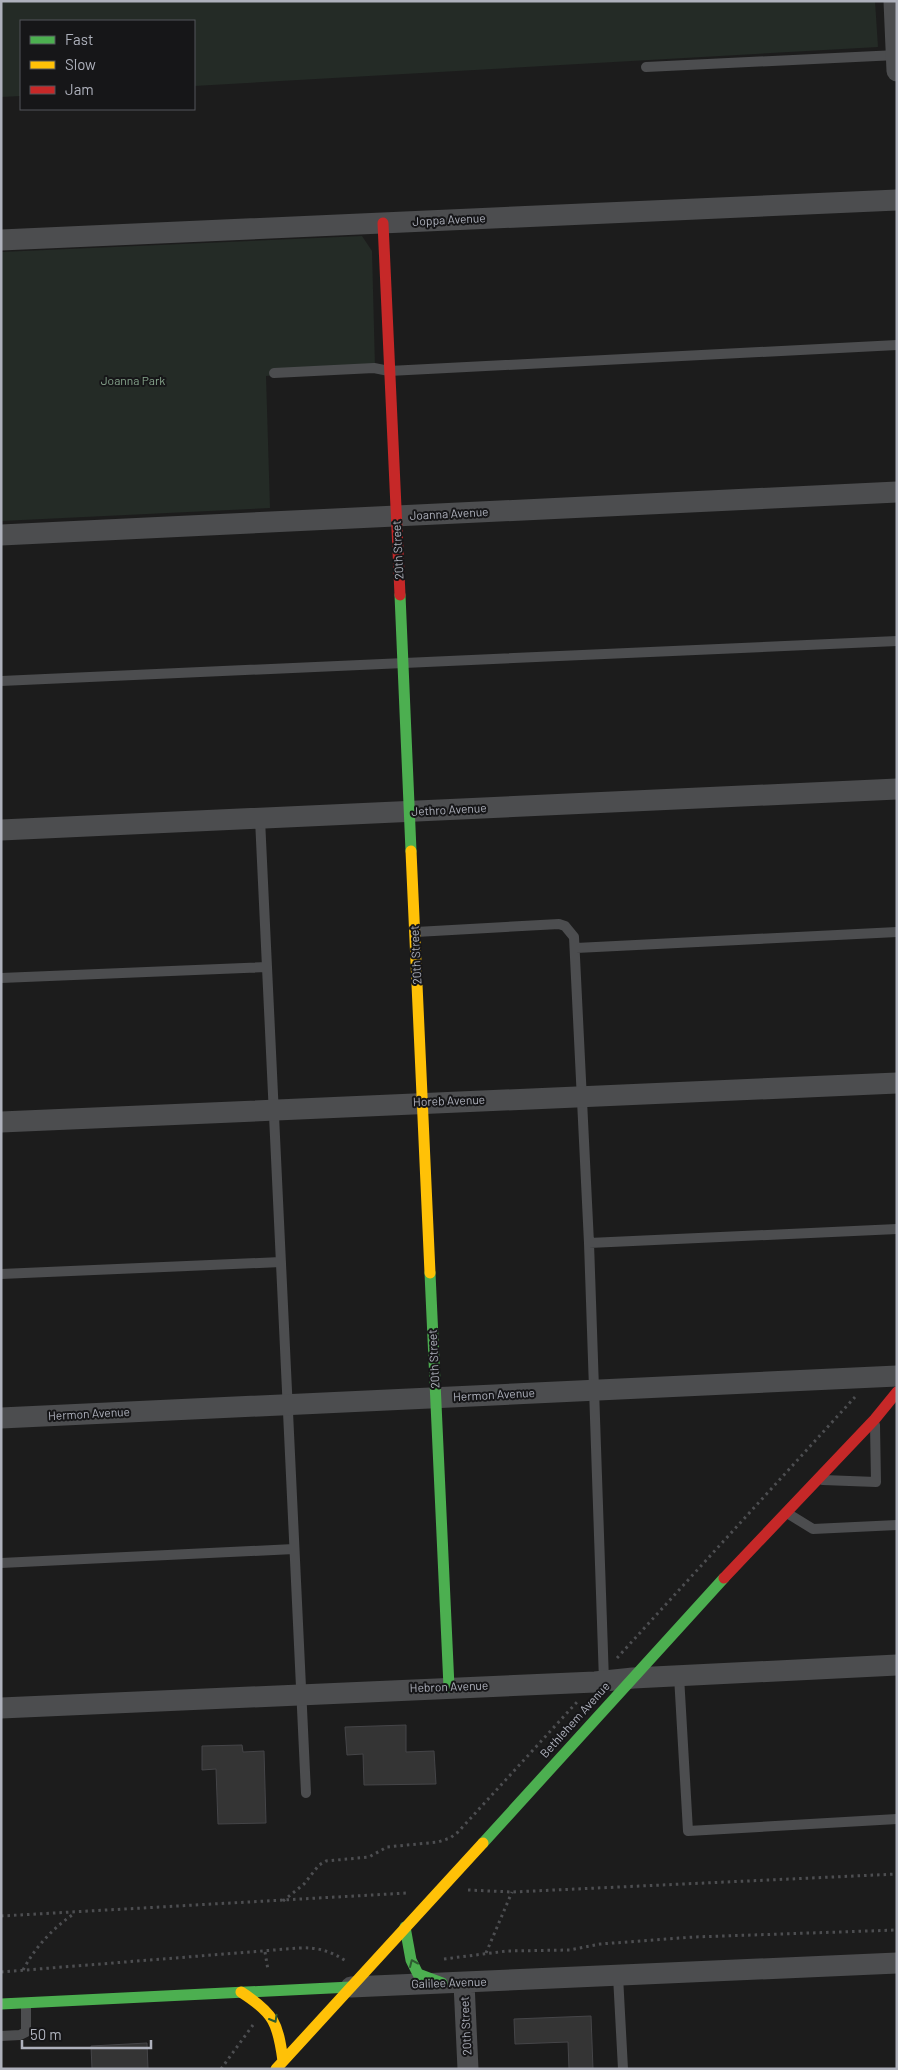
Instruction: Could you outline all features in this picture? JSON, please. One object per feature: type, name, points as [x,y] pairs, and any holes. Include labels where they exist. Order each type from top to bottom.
[{"type":"street","points":[[894,1],[896,60]]},
{"type":"street","name":"Joppa Avenue","points":[[1,240],[897,200]]},
{"type":"street","name":"20th Street","points":[[383,223],[449,1687]]},
{"type":"street","name":"Joanna Avenue","points":[[1,535],[897,492]]},
{"type":"street","name":"Jethro Avenue","points":[[1,830],[897,788]]},
{"type":"street","name":"Horeb Avenue","points":[[1,1122],[423,1102],[897,1083]]},
{"type":"street","name":"Hermon Avenue","points":[[1,1418],[897,1376]]},
{"type":"street","name":"Bethlehem Avenue","points":[[279,2065],[785,1512],[875,1419],[897,1392]]},
{"type":"street","name":"Hebron Avenue","points":[[1,1708],[897,1665]]},
{"type":"street","points":[[405,1927],[411,1960],[418,1974],[442,1983]]},
{"type":"street","name":"Galilee Avenue","points":[[1,2004],[897,1963]]},
{"type":"street","name":"20th Street","points":[[464,1982],[468,2069]]},
{"type":"street","points":[[241,1992],[264,2006],[274,2016],[279,2028],[279,2065]]},
{"type":"lane","points":[[646,67],[896,60]]},
{"type":"lane","points":[[274,373],[374,368],[390,371],[897,345]]},
{"type":"lane","points":[[1,681],[897,641]]},
{"type":"lane","points":[[260,819],[306,1793]]},
{"type":"lane","points":[[415,932],[559,924],[565,926],[572,933],[576,948],[589,1243],[601,1678]]},
{"type":"lane","points":[[576,948],[897,932]]},
{"type":"lane","points":[[1,978],[267,967]]},
{"type":"lane","points":[[589,1243],[897,1229]]},
{"type":"lane","points":[[1,1274],[281,1262]]},
{"type":"lane","points":[[816,1479],[876,1482],[875,1419]]},
{"type":"lane","points":[[785,1512],[813,1529],[897,1525]]},
{"type":"lane","points":[[1,1563],[294,1549]]},
{"type":"lane","points":[[679,1676],[688,1831],[897,1819]]},
{"type":"lane","points":[[618,1976],[623,2069]]},
{"type":"lane","points":[[1,2036],[20,2035],[26,2032],[26,2002]]},
{"type":"path","points":[[282,1901],[304,1884],[319,1865],[326,1861],[368,1857],[387,1848],[418,1845],[450,1838],[458,1832],[876,1377]]},
{"type":"path","points":[[466,1890],[512,1892],[897,1874]]},
{"type":"path","points":[[486,1953],[512,1892]]},
{"type":"path","points":[[1,1916],[356,1896]]},
{"type":"path","points":[[23,1970],[32,1953],[58,1925],[77,1912]]},
{"type":"path","points":[[441,1960],[486,1953],[570,1950],[600,1944],[694,1937],[897,1930]]},
{"type":"path","points":[[1,1972],[317,1948],[332,1952],[350,1963]]},
{"type":"path","points":[[266,1952],[269,1973]]},
{"type":"path","points":[[221,2069],[256,2020]]},
{"type":"green space","points":[[1,1],[875,1],[878,47],[195,86],[195,20],[20,20],[20,96],[1,97]]},
{"type":"green space","name":"Joanna Park","points":[[362,236],[372,251],[375,367],[266,376],[270,508],[1,521],[1,252]]},
{"type":"building","points":[[406,1725],[406,1752],[434,1751],[436,1784],[364,1785],[363,1754],[347,1755],[345,1727]]},
{"type":"building","points":[[242,1745],[243,1752],[264,1751],[266,1823],[218,1824],[216,1769],[202,1770],[202,1746]]},
{"type":"building","points":[[591,2016],[593,2069],[569,2069],[568,2042],[515,2044],[514,2019]]},
{"type":"building","points":[[147,2043],[148,2069],[92,2069],[91,2046]]},
{"type":"traffic: fast","points":[[400,595],[411,851]]},
{"type":"traffic: fast","points":[[430,1273],[449,1687]]},
{"type":"traffic: fast","points":[[483,1843],[724,1578]]},
{"type":"traffic: fast","points":[[405,1927],[411,1960],[418,1974],[442,1983]]},
{"type":"traffic: fast","points":[[1,2004],[351,1987]]},
{"type":"traffic: slow","points":[[411,851],[430,1273]]},
{"type":"traffic: slow","points":[[276,2069],[483,1843]]},
{"type":"traffic: slow","points":[[241,1992],[261,2006],[272,2020],[279,2037],[283,2061]]},
{"type":"traffic: jam","points":[[383,223],[400,595]]},
{"type":"traffic: jam","points":[[724,1578],[875,1419],[897,1392]]}]
